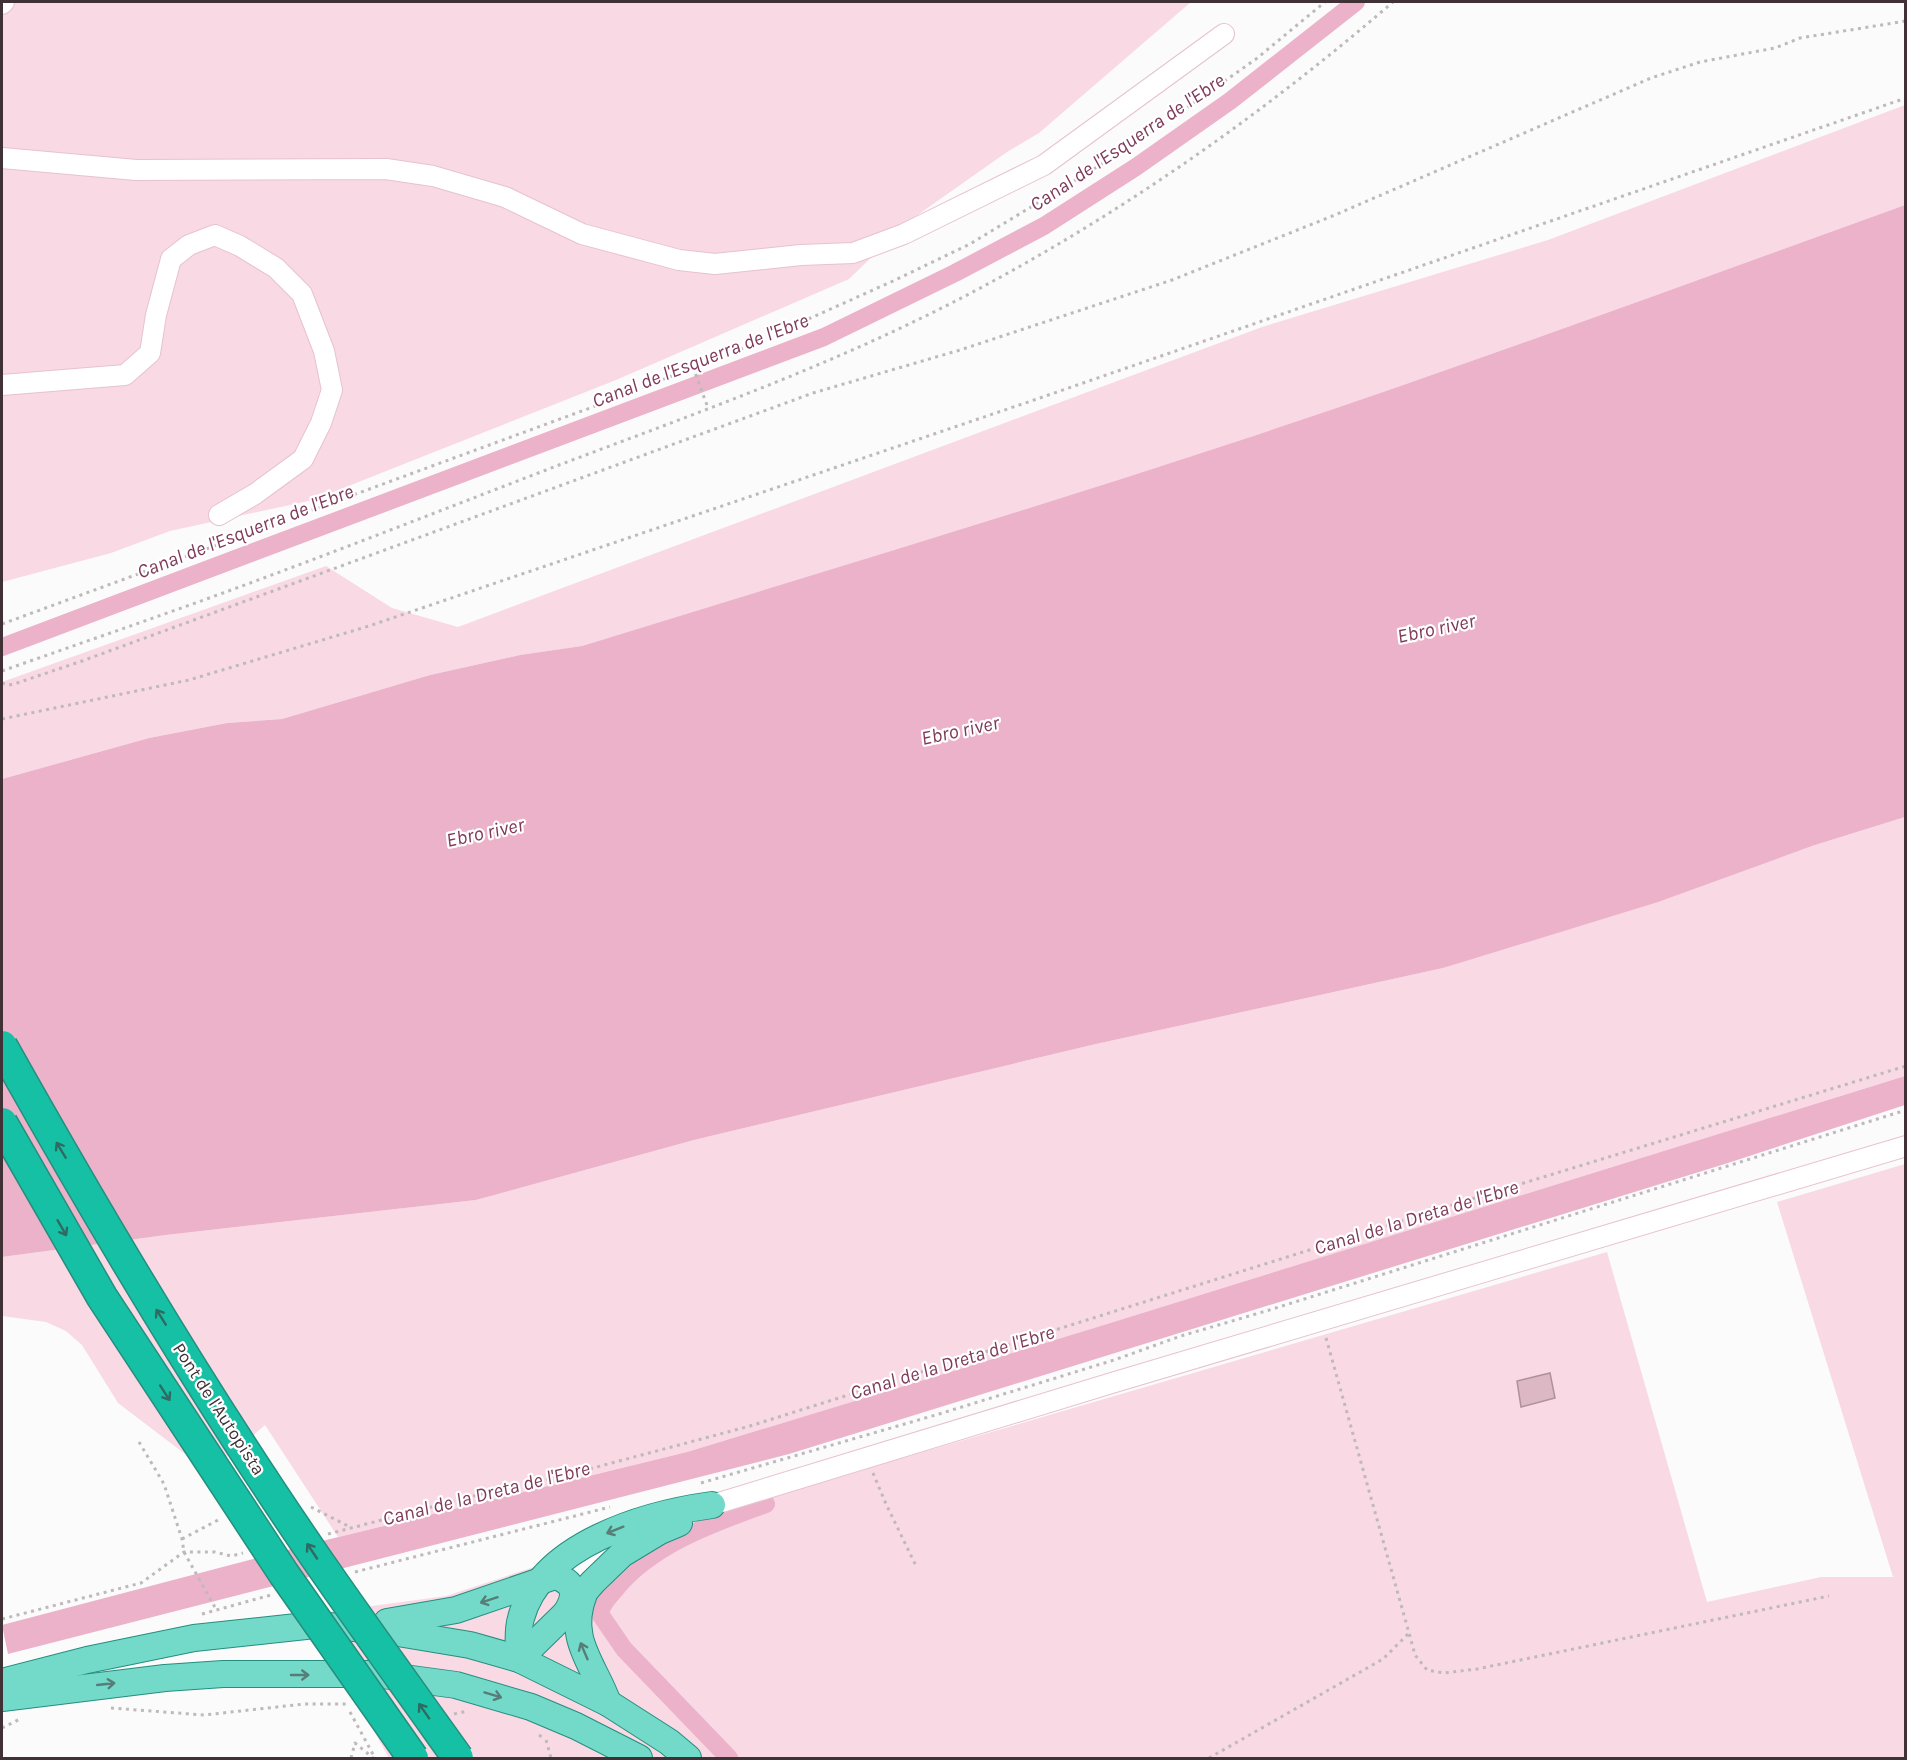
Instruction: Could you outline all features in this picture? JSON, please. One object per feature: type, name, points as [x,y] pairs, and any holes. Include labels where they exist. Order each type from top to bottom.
[{"type":"highway","name":"Pont de l'Autopista","points":[[2,1046],[139,1283],[222,1415],[314,1554],[458,1758]]},
{"type":"highway","name":"Pont de l'Autopista","points":[[2,1123],[102,1297],[284,1574],[413,1758]]},
{"type":"main road","points":[[519,1659],[521,1617],[532,1592],[556,1564],[570,1553],[613,1530],[682,1509],[712,1505]]},
{"type":"main road","points":[[519,1659],[622,1554],[660,1531],[712,1505]]},
{"type":"main road","points":[[345,1626],[416,1618],[456,1610],[555,1576],[565,1580],[572,1587],[573,1601],[566,1613]]},
{"type":"main road","points":[[593,1582],[581,1600],[577,1625],[578,1635],[609,1703]]},
{"type":"main road","points":[[2,1682],[97,1658],[194,1638],[315,1625],[410,1633],[519,1659],[609,1703],[669,1742],[688,1758]]},
{"type":"main road","points":[[2,1698],[89,1686],[224,1674],[375,1674],[456,1685],[522,1704],[576,1726],[639,1758]]},
{"type":"street","points":[[2,158],[136,170],[386,169],[433,176],[505,197],[582,234],[679,260],[715,264],[801,255],[853,253],[904,234],[1044,165],[1224,34]]},
{"type":"street","points":[[2,385],[125,375],[150,353],[156,315],[171,259],[189,245],[214,235],[240,246],[276,268],[302,294],[324,351],[332,390],[321,423],[303,459],[255,494],[219,515]]},
{"type":"street","points":[[712,1505],[1206,1356],[1320,1319],[1905,1146]]},
{"type":"path","points":[[2,624],[579,412],[744,348],[970,244],[1138,142],[1256,59],[1325,2]]},
{"type":"path","points":[[2,670],[234,589],[708,408],[833,359],[958,299],[1097,220],[1222,138],[1339,48],[1393,2]]},
{"type":"path","points":[[2,683],[17,683],[82,661],[813,393],[960,350],[1172,280],[1314,224],[1651,78],[1700,62],[1775,48],[1800,38],[1905,21]]},
{"type":"path","points":[[2,719],[189,681],[369,626],[1045,396],[1905,98]]},
{"type":"path","points":[[693,368],[708,408]]},
{"type":"path","points":[[563,1476],[750,1426],[1465,1201],[1905,1066]]},
{"type":"path","points":[[692,1486],[1114,1360],[1181,1336],[1905,1110]]},
{"type":"path","points":[[1320,1319],[1409,1633],[1416,1655],[1427,1670],[1444,1673],[1477,1670],[1829,1596]]},
{"type":"path","points":[[139,1442],[165,1484],[184,1552],[217,1611]]},
{"type":"path","points":[[867,1457],[886,1504],[917,1568]]},
{"type":"path","points":[[348,1574],[617,1506]]},
{"type":"path","points":[[199,1614],[276,1594]]},
{"type":"path","points":[[1209,1758],[1383,1659],[1409,1633]]},
{"type":"path","points":[[103,1707],[204,1715],[304,1704],[345,1703],[374,1758]]},
{"type":"path","points":[[2,1728],[28,1715]]},
{"type":"path","points":[[351,1758],[355,1743],[374,1758]]},
{"type":"shaded area","points":[[2,2],[1191,2],[1039,133],[1007,152],[909,221],[849,279],[616,380],[313,500],[170,531],[111,553],[2,582]]},
{"type":"shaded area","points":[[1905,105],[1905,205],[1489,355],[1156,468],[582,646],[520,655],[430,675],[282,719],[227,723],[149,738],[2,779],[2,682],[326,566],[392,608],[458,627],[1262,327],[1548,240]]},
{"type":"shaded area","points":[[1905,817],[1905,1076],[687,1452],[338,1537],[265,1425],[229,1456],[185,1454],[118,1403],[82,1345],[66,1331],[46,1322],[2,1316],[2,1257],[166,1235],[476,1200],[694,1140],[1096,1044],[1443,968]]},
{"type":"shaded area","points":[[1905,1164],[1905,1758],[389,1758],[355,1697],[298,1616],[446,1596],[534,1567],[563,1547],[591,1606],[653,1546],[731,1508],[1607,1252],[1707,1602],[1821,1577],[1893,1577],[1777,1202]]},
{"type":"water","name":"Ebro river","points":[[1905,205],[1905,817],[1812,846],[1658,902],[1443,968],[1096,1044],[694,1140],[476,1200],[166,1235],[2,1257],[2,779],[149,738],[227,723],[282,719],[430,675],[520,655],[582,646],[992,520],[1322,413]]},
{"type":"water","points":[[1905,1076],[1905,1105],[1728,1163],[789,1454],[8,1654],[2,1625],[318,1542],[687,1452]]},
{"type":"building","points":[[1550,1373],[1555,1398],[1521,1407],[1517,1381]]},
{"type":"waterway","name":"Canal de l'Esquerra de l'Ebre","points":[[2,647],[824,337],[955,273],[1044,226],[1136,167],[1230,101],[1356,2]]},
{"type":"waterway","points":[[729,1758],[624,1649],[600,1614],[605,1601],[629,1575],[664,1548],[704,1528],[766,1504]]},
{"type":"water label","name":"Canal de la Dreta de l'Ebre","points":[[1416,1217]]},
{"type":"water label","name":"Canal de la Dreta de l'Ebre","points":[[952,1362]]},
{"type":"water label","name":"Canal de la Dreta de l'Ebre","points":[[486,1493]]}]
